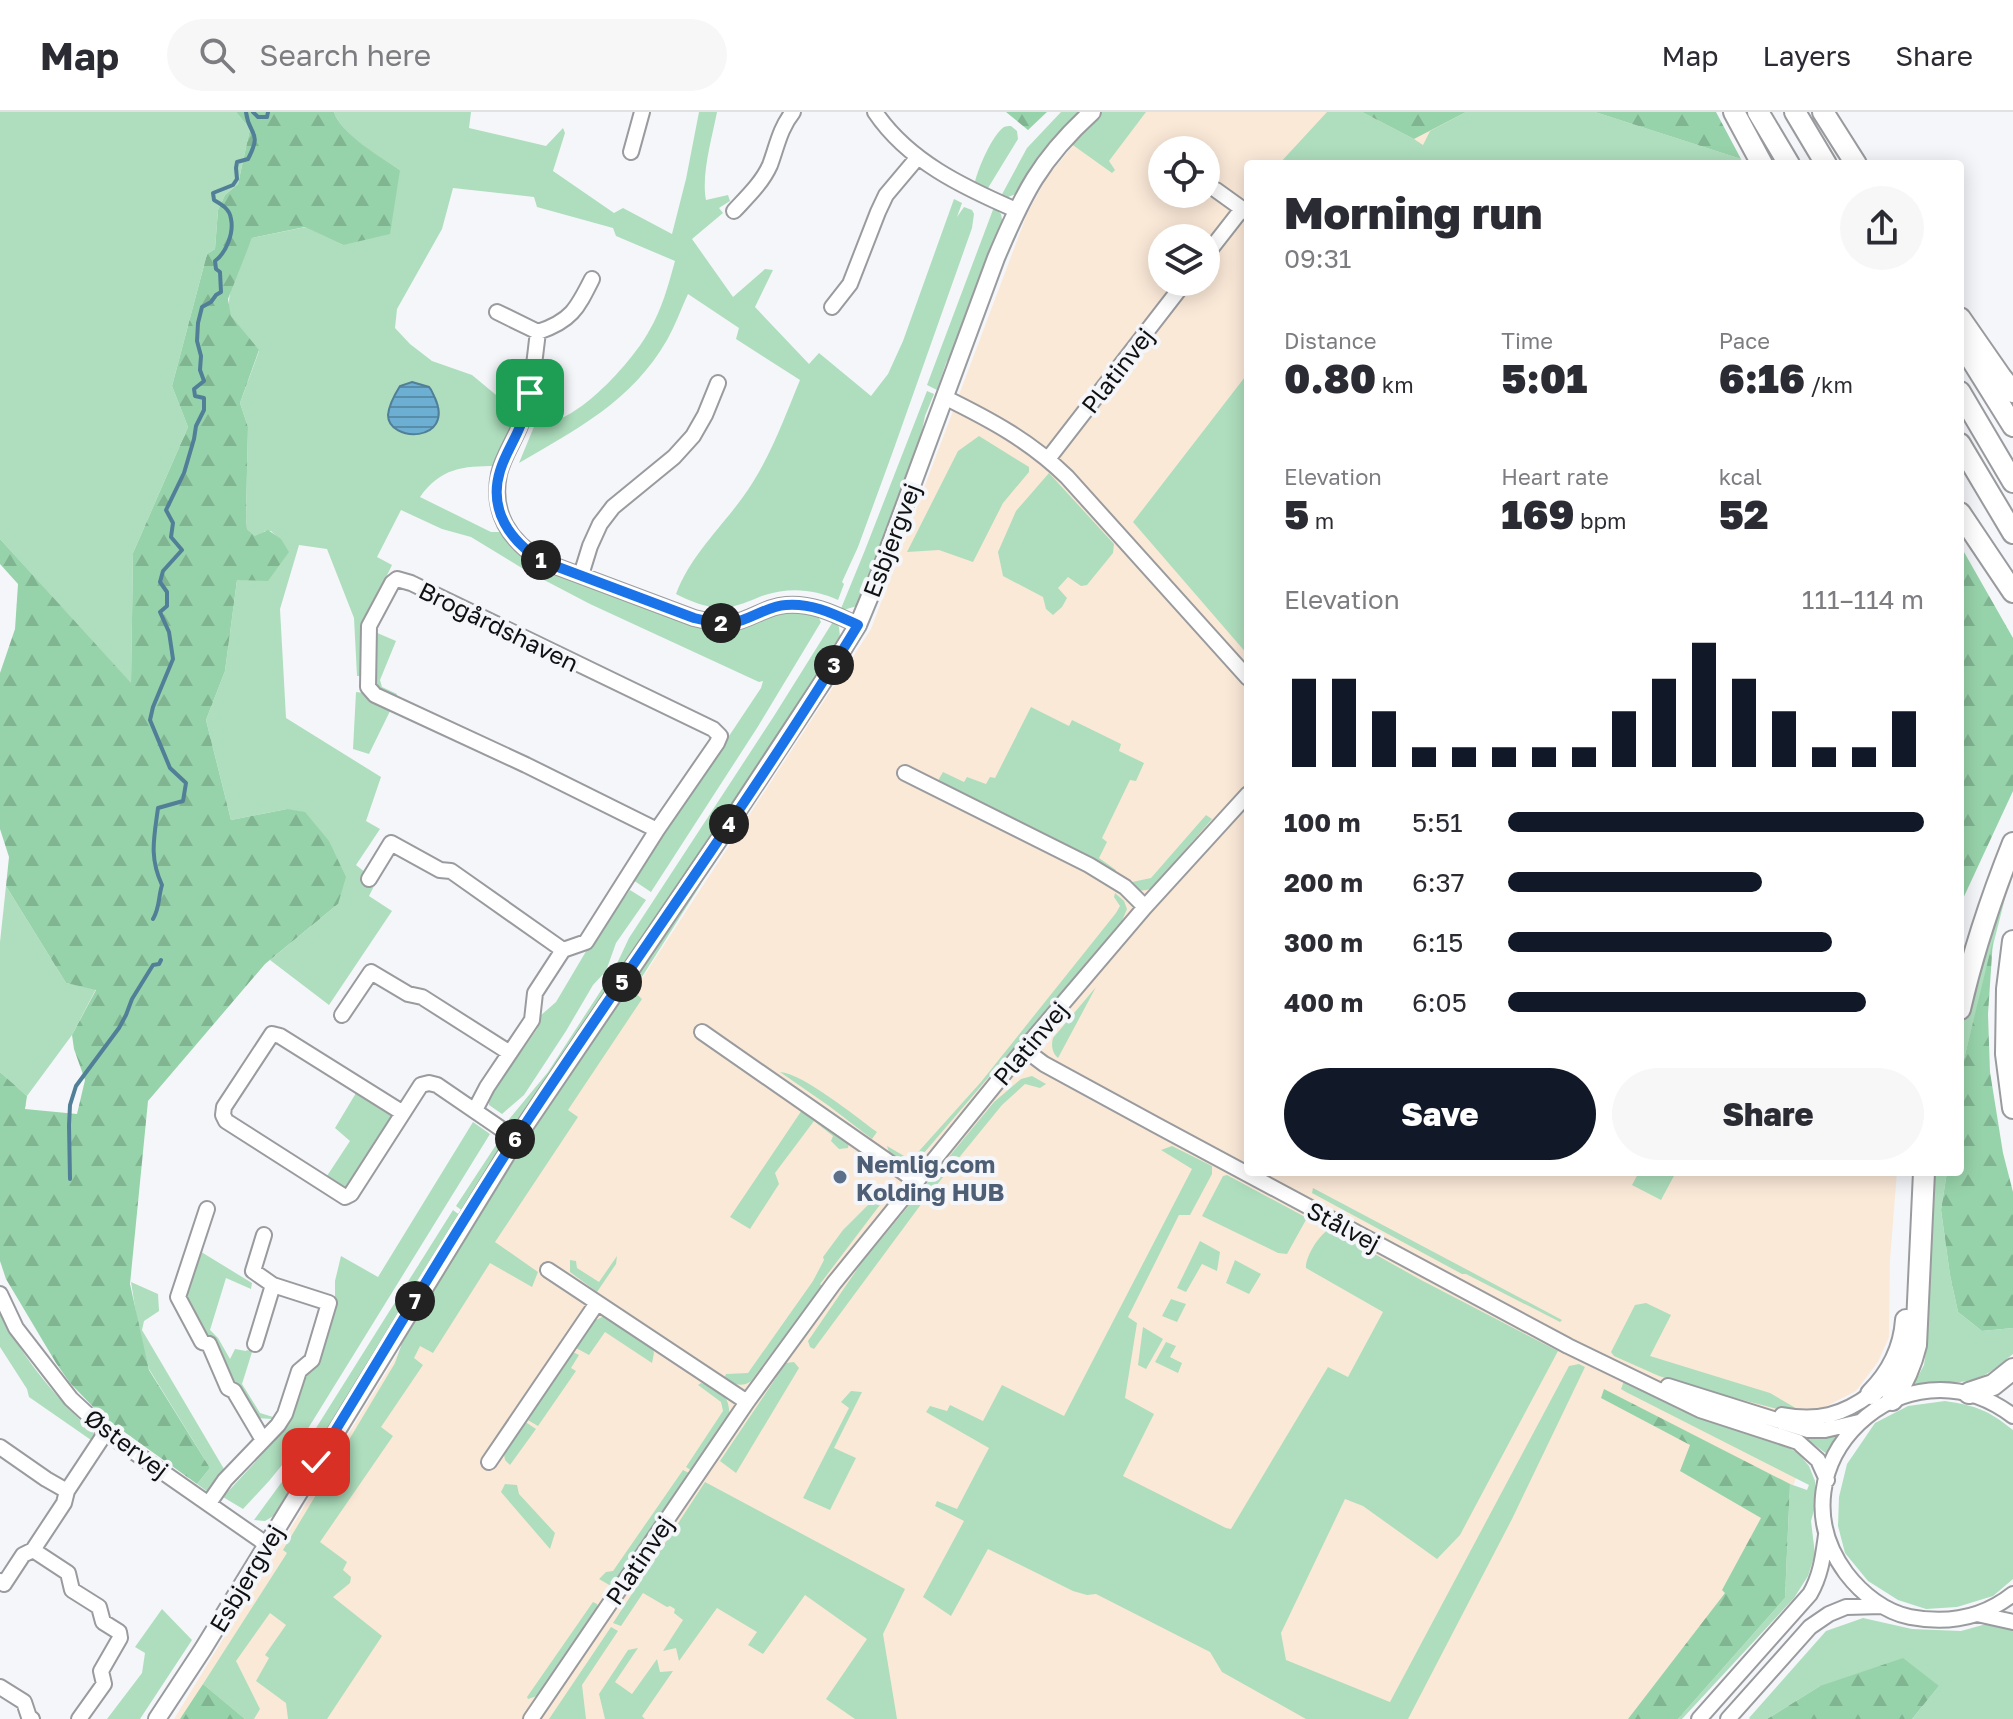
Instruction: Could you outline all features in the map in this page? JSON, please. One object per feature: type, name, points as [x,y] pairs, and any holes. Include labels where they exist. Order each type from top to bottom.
[{"type":"highway","points":[[1734,112],[1760,160]]},
{"type":"highway","points":[[1758,112],[1787,160]]},
{"type":"highway","points":[[1795,112],[1824,160]]},
{"type":"highway","points":[[1823,112],[1854,160]]},
{"type":"highway","points":[[1964,324],[2013,392]]},
{"type":"highway","points":[[1964,347],[2013,426]]},
{"type":"highway","points":[[1964,399],[2013,482]]},
{"type":"highway","points":[[1964,451],[2013,533]]},
{"type":"highway","points":[[1964,519],[2013,592]]},
{"type":"highway","points":[[1964,992],[1994,890],[2013,843]]},
{"type":"highway","points":[[2013,941],[2007,989],[2006,1054],[2013,1108]]},
{"type":"highway","points":[[1871,1394],[1893,1366],[1905,1332],[1916,1176]]},
{"type":"highway","points":[[1892,1400],[1909,1372],[1916,1345],[1924,1176]]},
{"type":"highway","points":[[1969,1393],[1993,1385],[2013,1369]]},
{"type":"main road","name":"Esbjergvej","points":[[157,1719],[516,1139],[730,824],[858,625],[1016,210],[1030,182],[1050,154],[1092,112]]},
{"type":"street","points":[[631,152],[642,112]]},
{"type":"street","points":[[734,211],[762,179],[786,121],[793,112]]},
{"type":"street","points":[[875,112],[918,157],[968,189],[1016,210]]},
{"type":"street","points":[[832,307],[850,284],[886,195],[918,157]]},
{"type":"street","points":[[1220,193],[1244,210]]},
{"type":"street","points":[[1220,239],[1244,212]]},
{"type":"street","points":[[538,332],[566,319],[579,306],[592,279]]},
{"type":"street","name":"Platinvej","points":[[1048,459],[1174,296]]},
{"type":"street","points":[[497,312],[538,332]]},
{"type":"street","points":[[538,332],[530,393],[500,472],[497,495],[502,518],[524,550],[542,561],[681,614],[714,623],[733,623],[782,605],[793,605],[826,610],[858,625]]},
{"type":"street","points":[[581,575],[600,524],[613,507],[674,457],[693,436],[718,383]]},
{"type":"street","points":[[944,397],[1001,426],[1048,459],[1244,674]]},
{"type":"street","name":"Brogårdshaven","points":[[475,1110],[532,1020],[535,993],[563,950],[586,942],[720,736],[713,729],[411,583],[397,579],[392,583],[369,626],[368,687],[375,695],[657,830]]},
{"type":"street","points":[[905,773],[1089,865],[1125,887],[1145,907]]},
{"type":"street","name":"Platinvej","points":[[531,1719],[747,1402],[834,1283],[1024,1049],[1145,907],[1244,798]]},
{"type":"street","points":[[369,879],[391,843],[440,870],[451,871],[563,950]]},
{"type":"street","points":[[342,1015],[371,972],[408,994],[422,997],[510,1053]]},
{"type":"street","points":[[702,1032],[916,1181]]},
{"type":"street","points":[[403,1113],[280,1036],[272,1034],[224,1107],[223,1115],[226,1121],[345,1197],[351,1194],[421,1085],[437,1085],[516,1139]]},
{"type":"street","name":"Stålvej","points":[[1024,1049],[1044,1064],[1244,1173]]},
{"type":"street","name":"Stålvej","points":[[1250,1176],[1568,1346],[1700,1410],[1798,1442],[1818,1460],[1827,1480]]},
{"type":"street","points":[[207,1209],[178,1297],[202,1342],[209,1344],[228,1388],[234,1391],[263,1440]]},
{"type":"street","points":[[209,1503],[225,1480],[285,1414],[299,1371],[312,1360],[329,1303],[273,1285],[253,1271],[264,1235]]},
{"type":"street","points":[[548,1270],[747,1402]]},
{"type":"street","points":[[255,1344],[273,1285]]},
{"type":"street","name":"Østervej","points":[[0,1294],[16,1328],[71,1399],[106,1432],[266,1544]]},
{"type":"street","points":[[489,1462],[597,1303]]},
{"type":"street","name":"Stålvej","points":[[1625,1373],[1808,1430],[1825,1430],[1859,1422]]},
{"type":"street","points":[[2013,1416],[1986,1399],[1950,1390],[1910,1393],[1892,1400],[1859,1422],[1839,1449],[1824,1497],[1832,1549],[1847,1574],[1866,1595],[1882,1606],[1929,1620],[1953,1620],[1994,1607],[2013,1594]]},
{"type":"street","name":"Stålvej","points":[[1729,1406],[1818,1418],[1854,1407],[1871,1394]]},
{"type":"street","points":[[0,1581],[4,1584],[23,1555],[33,1550],[106,1432]]},
{"type":"street","points":[[0,1447],[67,1491]]},
{"type":"street","points":[[1699,1719],[1810,1594],[1822,1567],[1827,1530]]},
{"type":"street","points":[[33,1550],[68,1573],[72,1590],[99,1607],[103,1622],[119,1632],[120,1638],[101,1671],[104,1684],[79,1719]]},
{"type":"street","points":[[1728,1719],[1810,1627],[1846,1607],[1882,1606]]},
{"type":"street","points":[[1977,1614],[2013,1622]]},
{"type":"street","points":[[0,1687],[24,1702],[32,1719]]},
{"type":"shaded area","points":[[1110,112],[1362,112],[1414,138],[1466,112],[1595,112],[1741,159],[1244,160],[1244,1176],[1897,1176],[1890,1260],[1889,1337],[1878,1362],[1856,1391],[1823,1408],[1790,1494],[1671,1719],[174,1719],[417,1322],[871,629],[1027,214],[1047,177],[1080,137]]},
{"type":"green space","points":[[0,112],[236,112],[250,129],[238,184],[225,195],[218,210],[215,249],[207,254],[172,386],[188,427],[133,553],[131,684],[0,539]]},
{"type":"green space","points":[[236,112],[334,112],[353,137],[400,170],[390,234],[343,245],[305,227],[252,238],[228,299],[231,316],[259,350],[240,403],[248,427],[247,529],[255,536],[268,530],[281,539],[289,552],[268,581],[237,580],[225,671],[206,720],[231,820],[287,809],[305,812],[329,841],[346,877],[338,904],[265,964],[148,1101],[130,1284],[149,1370],[210,1468],[197,1484],[102,1416],[70,1383],[6,1279],[0,1261],[0,1072],[27,1096],[25,1109],[77,1114],[85,1080],[72,1035],[96,990],[66,983],[6,886],[9,857],[0,829],[0,673],[15,629],[18,584],[0,564],[0,539],[131,683],[133,553],[188,427],[172,386],[207,254],[215,249],[218,210],[225,195],[238,184],[250,129]]},
{"type":"green space","points":[[334,112],[471,112],[469,128],[546,146],[563,128],[565,133],[553,171],[614,213],[623,208],[672,234],[699,112],[717,112],[706,168],[706,200],[728,195],[730,201],[719,208],[723,213],[692,239],[733,297],[765,269],[773,270],[755,307],[809,364],[819,353],[871,396],[888,374],[903,341],[954,199],[962,203],[957,217],[964,207],[974,214],[972,228],[838,600],[820,593],[793,590],[774,592],[723,608],[676,594],[691,564],[760,470],[800,380],[736,339],[739,328],[688,294],[667,340],[653,361],[620,397],[602,412],[519,463],[538,417],[556,420],[582,406],[608,383],[632,355],[658,314],[675,261],[616,236],[613,228],[537,207],[534,197],[453,188],[442,229],[397,309],[395,328],[432,361],[472,375],[518,413],[496,466],[473,467],[444,474],[420,497],[491,532],[502,532],[513,548],[527,558],[693,624],[801,609],[818,616],[821,622],[651,892],[633,880],[646,862],[642,859],[649,856],[763,681],[759,682],[590,604],[471,537],[442,529],[401,510],[377,557],[392,565],[364,623],[361,676],[357,676],[354,618],[327,549],[299,545],[280,609],[286,718],[381,777],[366,821],[380,829],[356,865],[366,873],[364,878],[375,884],[369,896],[392,911],[329,1005],[270,960],[338,904],[287,809],[231,820],[206,720],[225,671],[237,580],[276,536],[271,531],[265,531],[255,536],[247,529],[248,427],[240,403],[259,351],[231,316],[229,298],[235,276],[252,238],[306,227],[343,245],[400,170],[353,137]]},
{"type":"green space","points":[[1006,112],[1047,112],[1028,130]]},
{"type":"green space","points":[[1061,112],[1082,112],[1039,158],[1016,194],[1000,198],[1027,148]]},
{"type":"green space","points":[[1102,112],[1146,112],[1109,161],[1115,170],[1112,173],[1070,143]]},
{"type":"green space","points":[[1327,112],[1362,112],[1423,145],[1430,131],[1466,112],[1595,112],[1741,160],[1283,160]]},
{"type":"green space","points":[[1362,112],[1466,112],[1414,139]]},
{"type":"green space","points":[[1595,112],[1716,112],[1741,159]]},
{"type":"green space","points":[[1011,126],[1017,131],[1018,139],[988,188],[975,182],[995,137],[1004,127]]},
{"type":"green space","points":[[994,207],[1001,214],[1003,225],[961,339],[946,363],[937,390],[927,385]]},
{"type":"green space","points":[[1244,378],[1244,650],[1133,522]]},
{"type":"green space","points":[[927,391],[934,394],[925,416],[918,451],[880,553],[857,606],[840,611],[865,550]]},
{"type":"green space","points":[[979,436],[1029,467],[1029,472],[1003,503],[973,562],[939,550],[907,552],[958,451]]},
{"type":"green space","points":[[1049,473],[1114,544],[1113,553],[1087,585],[1081,586],[1068,577],[1058,588],[1067,598],[1053,615],[1046,609],[1043,597],[1003,576],[998,552],[1016,511]]},
{"type":"green space","points":[[1964,552],[2013,638],[2013,791],[1964,897]]},
{"type":"green space","points":[[834,620],[840,637],[811,686],[521,1124],[506,1123],[548,1072],[613,972],[629,938]]},
{"type":"green space","points":[[375,632],[396,641],[380,680],[382,687],[397,694],[396,697],[374,685]]},
{"type":"green space","points":[[356,692],[392,707],[369,754],[353,749]]},
{"type":"green space","points":[[1031,707],[1069,726],[1072,720],[1121,744],[1119,751],[1144,763],[1136,781],[1130,780],[1102,838],[1107,842],[1099,858],[1116,870],[1113,874],[936,784],[943,772],[964,782],[967,777],[986,784],[990,777],[995,778]]},
{"type":"green space","points":[[1206,815],[1212,819],[1152,888],[1139,890],[1120,881],[1124,876],[1132,882],[1151,878]]},
{"type":"green space","points":[[2013,867],[1964,1059],[1964,1010]]},
{"type":"green space","points":[[698,882],[701,884],[633,991],[642,999],[568,1110],[578,1117],[495,1242],[538,1272],[532,1287],[490,1263],[433,1353],[420,1346],[414,1358],[423,1365],[381,1427],[393,1436],[320,1542],[347,1562],[343,1570],[351,1577],[350,1583],[333,1597],[382,1636],[327,1719],[288,1719],[286,1703],[256,1681],[269,1658],[265,1655],[286,1625],[270,1613],[236,1661],[260,1709],[254,1719],[245,1719],[203,1684],[287,1553],[283,1550],[395,1363],[402,1335]]},
{"type":"green space","points":[[6,886],[66,983],[96,989],[72,1035],[27,1096],[0,1072],[0,942]]},
{"type":"green space","points":[[630,890],[646,900],[616,943],[606,971],[593,985],[524,1095],[502,1114],[489,1105],[489,1098],[537,1029],[540,1016],[556,1002],[588,948]]},
{"type":"green space","points":[[1115,893],[1127,909],[1122,921],[918,1160],[909,1164],[889,1152],[887,1146],[911,1160],[981,1082],[1116,913],[1120,906]]},
{"type":"green space","points":[[1993,940],[1988,1014],[1990,1072],[2003,1153],[2013,1192],[2013,1328],[1982,1331],[1958,1312],[1950,1275],[1941,1210],[1946,1176],[1964,1176],[1964,1059]]},
{"type":"green space","points":[[1096,987],[1058,1058],[1052,1049],[1053,1038]]},
{"type":"green space","points":[[780,1072],[816,1088],[877,1132],[872,1139]]},
{"type":"green space","points":[[1032,1076],[1046,1084],[1040,1088],[1025,1084],[1002,1105],[922,1203],[814,1349],[810,1347],[808,1341],[860,1265],[994,1102],[1021,1079]]},
{"type":"green space","points":[[356,1093],[393,1115],[348,1188],[342,1188],[325,1179],[350,1141],[335,1128]]},
{"type":"green space","points":[[808,1109],[849,1142],[848,1148],[839,1149],[831,1141],[833,1136],[814,1121],[775,1173],[779,1184],[750,1229],[730,1217],[802,1110]]},
{"type":"green space","points":[[473,1122],[490,1134],[296,1448],[243,1509],[223,1497],[282,1433],[302,1375],[317,1366],[335,1302],[335,1281],[341,1256],[378,1277]]},
{"type":"green space","points":[[500,1134],[504,1148],[464,1212],[456,1206]]},
{"type":"green space","points":[[1172,1146],[1212,1166],[1212,1174],[1190,1215],[1179,1215],[1128,1317],[1137,1323],[1125,1398],[1154,1414],[1123,1476],[1231,1529],[1328,1367],[1348,1377],[1383,1312],[1306,1268],[1314,1246],[1330,1229],[1558,1351],[1460,1535],[1437,1559],[1363,1506],[1345,1499],[1281,1633],[1286,1660],[1390,1702],[1569,1366],[1579,1364],[1585,1367],[1512,1519],[1408,1719],[1306,1719],[1222,1672],[1210,1652],[1096,1594],[1073,1591],[988,1549],[951,1616],[923,1597],[964,1521],[935,1506],[937,1501],[957,1509],[989,1448],[926,1412],[930,1406],[947,1411],[950,1405],[983,1421],[1002,1385],[1064,1416],[1192,1169],[1161,1150]]},
{"type":"green space","points":[[1227,1175],[1307,1218],[1287,1254],[1278,1253],[1202,1216],[1223,1176]]},
{"type":"green space","points":[[1637,1176],[1674,1176],[1661,1200],[1632,1185]]},
{"type":"green space","points":[[1935,1176],[1946,1176],[1941,1210],[1958,1312],[1982,1331],[2013,1328],[2013,1354],[1972,1380],[1914,1384],[1924,1365],[1928,1336],[1924,1307]]},
{"type":"green space","points":[[890,1183],[892,1189],[751,1381],[741,1385],[724,1379],[726,1374],[748,1373],[813,1281],[823,1257],[843,1230]]},
{"type":"green space","points":[[1313,1188],[1562,1320],[1560,1322],[1462,1274],[1312,1193]]},
{"type":"green space","points":[[453,1210],[461,1216],[275,1515],[265,1521],[254,1520],[284,1479]]},
{"type":"green space","points":[[1200,1241],[1220,1252],[1217,1271],[1202,1264],[1186,1292],[1177,1288]]},
{"type":"green space","points":[[198,1250],[252,1283],[251,1289],[226,1278],[210,1330],[230,1359],[235,1349],[252,1352],[242,1384],[260,1413],[272,1419],[256,1418],[206,1339],[184,1297]]},
{"type":"green space","points":[[617,1256],[616,1264],[597,1292],[570,1272],[570,1260],[576,1261],[577,1268],[599,1282]]},
{"type":"green space","points":[[1235,1260],[1261,1274],[1249,1294],[1226,1283]]},
{"type":"green space","points":[[131,1282],[158,1294],[159,1311],[144,1321],[142,1330],[224,1469],[208,1492],[197,1484],[210,1468],[149,1369]]},
{"type":"green space","points":[[1171,1299],[1186,1304],[1177,1322],[1162,1316]]},
{"type":"green space","points":[[1646,1303],[1671,1315],[1650,1356],[1770,1393],[1799,1410],[1789,1412],[1716,1393],[1659,1376],[1614,1356],[1611,1352],[1635,1305]]},
{"type":"green space","points":[[0,1313],[42,1378],[95,1434],[91,1440],[29,1397],[0,1347]]},
{"type":"green space","points":[[604,1316],[611,1317],[652,1346],[652,1363],[605,1332],[589,1355],[576,1348],[594,1321]]},
{"type":"green space","points":[[1143,1327],[1163,1339],[1146,1369],[1138,1365]]},
{"type":"green space","points":[[1166,1342],[1176,1346],[1170,1357],[1182,1363],[1178,1373],[1155,1362]]},
{"type":"green space","points":[[573,1352],[579,1355],[571,1368],[576,1371],[538,1426],[526,1419]]},
{"type":"green space","points":[[794,1362],[799,1368],[736,1473],[720,1461],[786,1363]]},
{"type":"green space","points":[[1624,1381],[1680,1410],[1781,1443],[1799,1454],[1809,1466],[1815,1481],[1816,1503],[1811,1521],[1815,1554],[1808,1576],[1794,1598],[1682,1719],[1678,1719],[1785,1598],[1790,1484],[1807,1490],[1809,1485],[1626,1392],[1621,1389]]},
{"type":"green space","points":[[698,1385],[713,1387],[726,1398],[729,1416],[692,1471],[686,1467],[723,1411],[721,1402]]},
{"type":"green space","points":[[1604,1389],[1790,1484],[1785,1598],[1678,1719],[1628,1719],[1725,1593],[1722,1590],[1761,1518],[1680,1471],[1690,1445],[1601,1398]]},
{"type":"green space","points":[[851,1391],[862,1392],[834,1448],[856,1458],[830,1510],[803,1498],[849,1408],[841,1402]]},
{"type":"green space","points":[[1945,1401],[1982,1410],[2013,1430],[2013,1579],[1993,1596],[1957,1607],[1926,1609],[1898,1600],[1868,1581],[1845,1553],[1838,1526],[1839,1497],[1847,1464],[1875,1423],[1908,1406]]},
{"type":"green space","points":[[524,1421],[536,1429],[510,1465],[504,1454]]},
{"type":"green space","points":[[1841,1433],[1828,1455],[1803,1436],[1804,1434]]},
{"type":"green space","points":[[683,1470],[689,1473],[614,1584],[611,1586],[599,1579],[606,1572],[613,1571]]},
{"type":"green space","points":[[705,1482],[905,1589],[883,1634],[897,1719],[855,1719],[826,1699],[867,1639],[805,1595],[763,1654],[748,1645],[757,1632],[717,1608],[679,1661],[676,1648],[663,1651],[683,1620],[670,1606],[643,1593],[621,1626],[613,1623]]},
{"type":"green space","points":[[505,1484],[517,1485],[519,1494],[555,1533],[550,1549],[501,1492]]},
{"type":"green space","points":[[593,1602],[598,1608],[537,1696],[528,1699],[527,1697]]},
{"type":"green space","points":[[162,1609],[192,1640],[140,1719],[107,1719],[142,1673],[145,1653],[135,1647]]},
{"type":"green space","points":[[1863,1618],[1912,1629],[1961,1631],[1990,1623],[2013,1628],[2013,1719],[1912,1719],[1939,1686],[1820,1686],[1767,1719],[1749,1718],[1826,1631]]},
{"type":"green space","points":[[611,1627],[618,1631],[582,1685],[586,1719],[549,1719]]},
{"type":"green space","points":[[638,1648],[615,1682],[632,1694],[657,1659],[660,1672],[673,1671],[642,1716],[645,1719],[605,1719],[599,1694],[628,1650]]},
{"type":"green space","points":[[1903,1658],[1939,1686],[1912,1719],[1767,1719],[1820,1686]]},
{"type":"green space","points":[[203,1684],[245,1719],[180,1719]]},
{"type":"water","points":[[412,382],[430,388],[439,413],[436,424],[429,431],[419,434],[398,430],[391,424],[388,415],[400,386]]},
{"type":"waterway","points":[[153,919],[162,885],[154,856],[158,808],[183,801],[186,783],[170,768],[150,720],[173,659],[169,632],[160,612],[167,606],[167,592],[160,582],[163,571],[182,550],[171,537],[173,523],[166,510],[184,473],[196,426],[204,410],[204,398],[195,396],[194,389],[204,381],[200,370],[198,323],[202,307],[221,292],[220,272],[216,269],[215,261],[226,248],[232,224],[229,212],[214,200],[213,193],[233,185],[237,179],[237,162],[248,159],[252,150],[255,138],[246,112]]},
{"type":"waterway","points":[[253,112],[258,117],[267,117],[268,112]]},
{"type":"waterway","points":[[70,1179],[70,1105],[76,1086],[119,1028],[153,965],[161,960]]},
{"type":"place","name":"Nemlig.com Kolding HUB","points":[[840,1177]]},
{"type":"route","points":[[316,1462],[516,1139],[722,835],[858,625],[826,610],[804,605],[782,605],[733,623],[714,623],[542,561],[524,550],[502,518],[497,495],[500,472],[530,393]]}]
